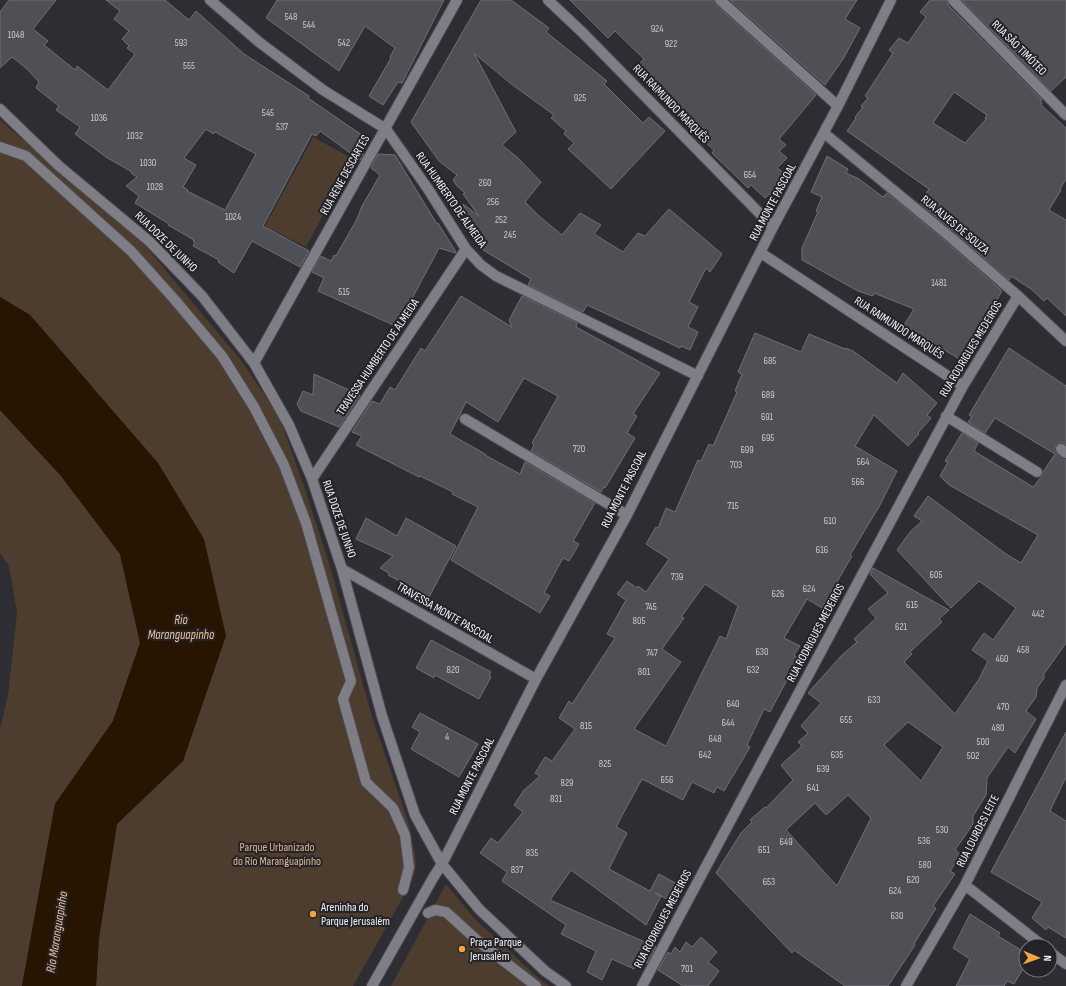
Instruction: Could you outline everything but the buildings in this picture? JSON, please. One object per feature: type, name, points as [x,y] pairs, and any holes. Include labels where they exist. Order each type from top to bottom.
[{"type":"street","name":"RUA HUMBERTO DE ALMEIDA","points":[[210,0],[259,42],[323,90],[386,129],[466,249],[481,265],[496,276],[698,376]]},
{"type":"street","name":"RUA RENE DESCARTES","points":[[254,363],[457,0]]},
{"type":"street","name":"RUA RAIMUNDO MARQUÊS","points":[[548,0],[588,38],[773,227]]},
{"type":"street","points":[[720,0],[838,106]]},
{"type":"street","name":"RUA MONTE PASCOAL","points":[[372,986],[442,864],[536,680],[626,515],[773,227],[824,134],[891,0]]},
{"type":"street","name":"RUA SÃO TIMÓTEO","points":[[953,0],[1066,115]]},
{"type":"street","name":"RUA DOZE DE JUNHO","points":[[0,109],[59,166],[149,240],[202,296],[254,363],[289,425],[312,479],[342,569],[382,716],[415,815],[442,864],[479,909],[545,971],[566,986]]},
{"type":"street","name":"RUA ALVES DE SOUZA","points":[[824,134],[949,236],[1018,296],[1066,342]]},
{"type":"street","points":[[0,147],[26,156],[130,251],[175,300],[222,356],[254,407],[284,466],[306,523],[351,681],[344,699],[366,782],[393,808],[405,835],[409,867],[403,890]]},
{"type":"street","name":"TRAVESSA HUMBERTO DE ALMEIDA","points":[[312,479],[466,249]]},
{"type":"street","name":"RUA RAIMUNDO MARQUÊS","points":[[761,253],[963,386]]},
{"type":"street","name":"RUA RODRIGUES MEDEIROS","points":[[642,986],[946,416],[1018,296]]},
{"type":"street","points":[[946,416],[1037,472]]},
{"type":"street","points":[[465,419],[626,515]]},
{"type":"street","name":"TRAVESSA MONTE PASCOAL","points":[[342,569],[536,680]]},
{"type":"street","name":"RUA LOURDES LEITE","points":[[906,986],[965,885],[1066,685]]},
{"type":"street","points":[[965,885],[1033,938]]},
{"type":"street","points":[[428,913],[435,910],[446,912],[479,942],[536,986]]},
{"type":"green space","name":"Parque Urbanizado do Rio Maranguapinho","points":[[0,120],[142,242],[240,359],[279,416],[329,563],[373,720],[408,821],[415,854],[416,866],[413,879],[353,986],[96,986],[99,938],[117,824],[183,761],[92,386],[30,315],[0,297]]},
{"type":"green space","points":[[313,137],[353,159],[306,247],[265,226]]},
{"type":"green space","points":[[0,410],[61,476],[120,554],[140,643],[113,721],[55,804],[22,986],[0,986],[0,729],[8,695],[17,613],[9,566],[0,553]]},
{"type":"green space","name":"Praça Parque Jerusalém","points":[[446,884],[474,918],[536,976],[549,986],[391,986]]},
{"type":"water","name":"Rio Maranguapinho","points":[[0,297],[30,315],[158,463],[204,539],[226,636],[183,761],[117,824],[99,938],[96,986],[22,986],[55,804],[113,721],[140,643],[120,554],[61,476],[0,410]]},
{"type":"place","name":"Areninha do Parque Jerusalém","points":[[313,914]]},
{"type":"place","name":"Praça Parque Jerusalém","points":[[462,949]]}]
